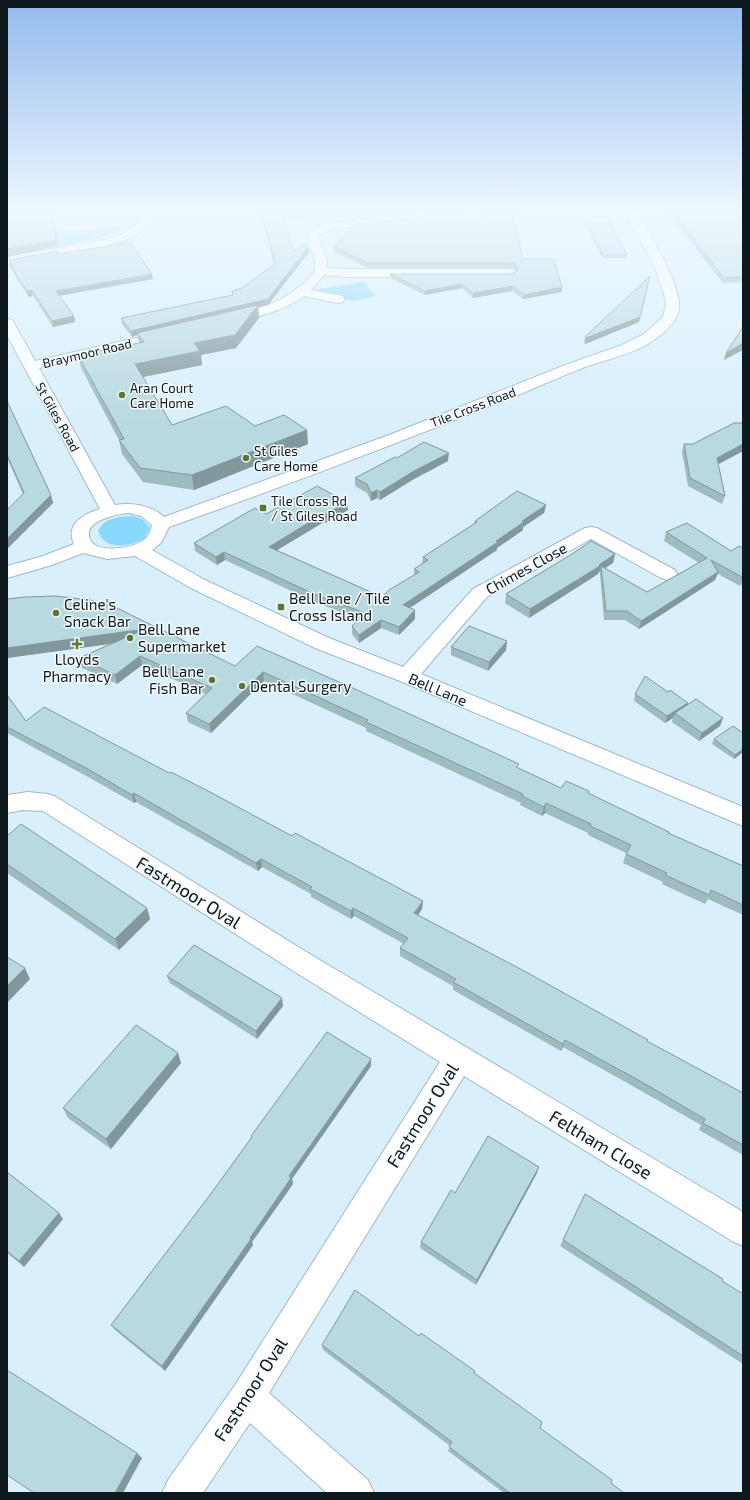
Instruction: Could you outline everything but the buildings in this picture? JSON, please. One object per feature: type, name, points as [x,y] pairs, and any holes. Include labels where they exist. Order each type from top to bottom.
[{"type":"street","points":[[215,323],[273,309],[292,300],[303,292],[311,283]]},
{"type":"street","name":"Tile Cross Road","points":[[161,524],[352,454],[648,338],[665,323],[673,313],[674,301],[667,283]]},
{"type":"street","points":[[303,292],[338,299]]},
{"type":"street","name":"St Giles Road","points":[[7,323],[109,510]]},
{"type":"street","name":"Braymoor Road","points":[[30,366],[179,332]]},
{"type":"street","points":[[129,508],[140,510],[153,515],[161,524],[155,538],[138,550],[121,553],[107,553],[85,546],[80,534],[84,526],[98,514],[109,510],[129,508]]},
{"type":"street","name":"Chimes Close","points":[[407,676],[480,593],[591,532],[668,574]]},
{"type":"street","points":[[7,572],[46,561],[85,546]]},
{"type":"street","name":"Bell Lane","points":[[138,550],[198,584],[264,617],[322,643],[407,676],[743,817]]},
{"type":"street","name":"Fastmoor Oval","points":[[7,804],[35,801],[48,803],[304,964],[459,1058],[247,1397],[181,1493]]},
{"type":"street","name":"Feltham Close","points":[[459,1058],[743,1230]]},
{"type":"street","points":[[247,1397],[355,1493]]},
{"type":"shaded area","points":[[364,283],[376,296],[352,301],[320,292],[319,289]]},
{"type":"shaded area","points":[[133,516],[142,519],[150,528],[144,539],[131,544],[118,546],[106,542],[101,537],[98,531],[108,520]]},
{"type":"place","name":"Aran Court Care Home","points":[[122,395]]},
{"type":"place","name":"St Giles Care Home","points":[[246,458]]},
{"type":"place","name":"Tile Cross Rd / St Giles Road","points":[[263,508]]},
{"type":"place","name":"Bell Lane / Tile Cross Island","points":[[281,607]]},
{"type":"place","name":"Celine's Snack Bar","points":[[56,613]]},
{"type":"place","name":"Bell Lane Supermarket","points":[[130,638]]},
{"type":"place","name":"Lloyds Pharmacy","points":[[77,644]]},
{"type":"place","name":"Bell Lane Fish Bar","points":[[212,680]]},
{"type":"place","name":"Dental Surgery","points":[[242,686]]}]
